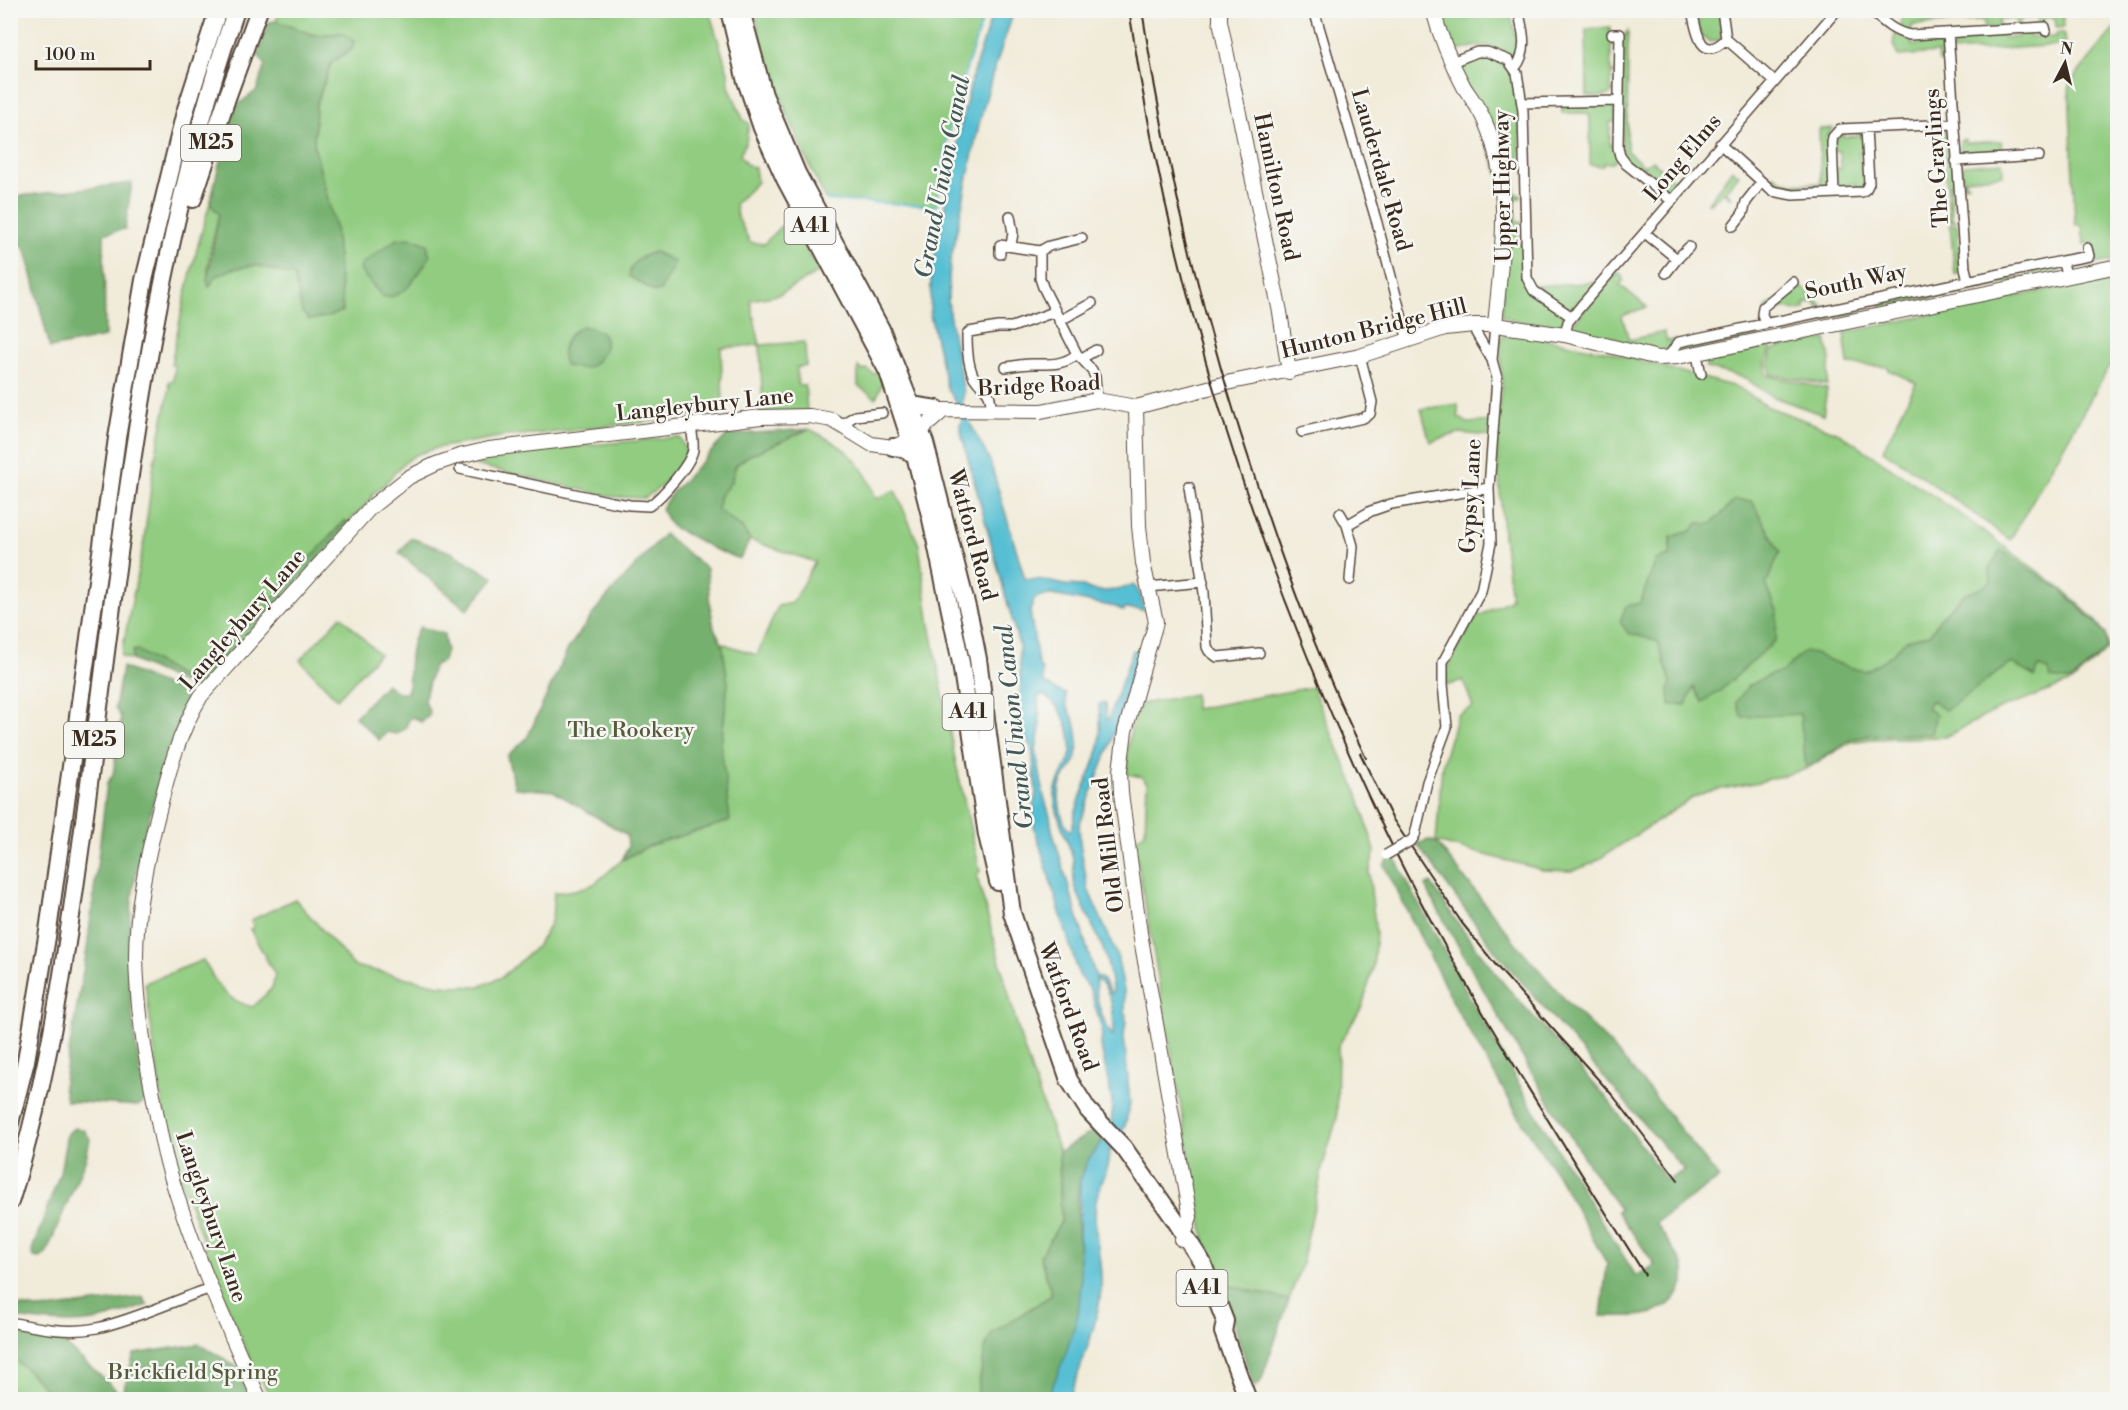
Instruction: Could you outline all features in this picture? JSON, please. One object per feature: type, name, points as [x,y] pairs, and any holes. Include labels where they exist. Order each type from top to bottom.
[{"type":"highway","name":"M25","points":[[186,112],[195,53],[206,10]]},
{"type":"highway","name":"M25","points":[[10,1123],[26,1061],[48,931],[128,369],[144,280],[186,112],[218,10]]},
{"type":"highway","name":"M25","points":[[10,1202],[33,1124],[56,1016],[134,441],[166,276],[201,125],[236,10]]},
{"type":"highway","name":"M25","points":[[166,276],[259,10]]},
{"type":"highway","name":"Watford Road","points":[[729,10],[745,78],[784,179],[888,372],[914,437],[968,608],[978,659],[1012,913]]},
{"type":"highway","name":"Watford Road","points":[[741,10],[764,95],[797,173],[881,329],[911,405],[914,437],[961,663],[987,835],[998,882],[1012,913],[1069,1080],[1079,1099],[1124,1149],[1167,1208],[1182,1239]]},
{"type":"highway","points":[[911,405],[944,410]]},
{"type":"highway","points":[[891,447],[902,448],[914,437]]},
{"type":"highway","name":"A41","points":[[1182,1239],[1202,1262],[1225,1322],[1224,1332],[1248,1400]]},
{"type":"street","name":"Hamilton Road","points":[[1220,10],[1220,21],[1280,312],[1289,372]]},
{"type":"street","name":"Lauderdale Road","points":[[1314,10],[1377,223],[1408,341]]},
{"type":"street","name":"Upper Highway","points":[[1433,10],[1452,62],[1485,120],[1498,166],[1503,198],[1504,230],[1501,284],[1495,325]]},
{"type":"street","points":[[1452,62],[1482,51],[1508,60],[1515,68],[1522,55],[1525,41],[1518,10]]},
{"type":"street","points":[[1692,10],[1700,43],[1711,47],[1718,46],[1726,39]]},
{"type":"street","points":[[1722,10],[1726,39],[1774,81]]},
{"type":"street","name":"Long Elms","points":[[1565,335],[1568,322],[1572,317],[1837,10]]},
{"type":"street","points":[[1870,10],[1890,28],[1903,34],[2046,26]]},
{"type":"street","name":"The Graylings","points":[[1947,33],[1965,268],[1968,280]]},
{"type":"street","points":[[1612,34],[1620,34],[1618,148],[1620,156],[1626,164],[1672,201]]},
{"type":"street","name":"Upper Highway","points":[[1515,68],[1522,103],[1527,278],[1534,291],[1572,317]]},
{"type":"street","points":[[1522,103],[1619,101]]},
{"type":"street","points":[[1834,193],[1833,137],[1840,129],[1954,124]]},
{"type":"street","points":[[1719,144],[1772,191],[1783,194],[1862,192],[1870,180],[1866,128]]},
{"type":"street","points":[[1956,161],[2039,156]]},
{"type":"street","points":[[1733,226],[1746,202],[1761,183]]},
{"type":"street","points":[[1010,216],[1013,233],[1011,245]]},
{"type":"street","points":[[1645,233],[1677,259]]},
{"type":"street","points":[[1000,250],[1011,245],[1040,251],[1049,246],[1082,238]]},
{"type":"street","points":[[1666,273],[1689,247]]},
{"type":"street","name":"South Way","points":[[1662,358],[1679,342],[2089,256],[2087,248]]},
{"type":"street","points":[[1040,251],[1040,278],[1056,316],[1079,356],[1095,377],[1097,400]]},
{"type":"street","points":[[2062,261],[2067,276]]},
{"type":"street","name":"South Way","points":[[1662,358],[1697,355],[2118,266]]},
{"type":"street","points":[[1765,323],[1763,307],[1793,282]]},
{"type":"street","points":[[990,410],[988,392],[973,375],[967,335],[969,332],[1012,327],[1056,316],[1092,303]]},
{"type":"street","points":[[1791,317],[1795,334]]},
{"type":"street","name":"Hunton Bridge Hill","points":[[1136,407],[1231,382],[1360,356],[1445,328],[1474,325],[1495,325],[1565,335],[1662,358]]},
{"type":"street","name":"Gypsy Lane","points":[[1386,855],[1412,840],[1415,835],[1427,782],[1447,727],[1443,662],[1474,607],[1485,577],[1492,528],[1489,488],[1497,378],[1492,360],[1476,333],[1474,325]]},
{"type":"street","name":"Gypsy Lane","points":[[1492,360],[1495,325]]},
{"type":"street","points":[[1006,367],[1068,362],[1096,350]]},
{"type":"street","points":[[1697,355],[1701,374]]},
{"type":"street","points":[[1302,432],[1363,418],[1370,414],[1372,402],[1360,356]]},
{"type":"street","name":"Bridge Road","points":[[944,410],[1041,411],[1097,400],[1136,407]]},
{"type":"street","name":"Old Mill Road","points":[[1136,407],[1139,526],[1143,563],[1156,622],[1128,714],[1120,771],[1140,933],[1190,1217],[1182,1239]]},
{"type":"street","points":[[914,437],[929,413],[944,410]]},
{"type":"street","points":[[842,424],[855,416],[882,413]]},
{"type":"street","name":"Langleybury Lane","points":[[260,1400],[211,1288],[164,1152],[143,1035],[136,957],[140,901],[149,851],[166,783],[188,718],[208,687],[370,508],[409,477],[436,464],[489,449],[759,418],[810,416],[842,424],[871,444],[891,447]]},
{"type":"street","points":[[460,469],[612,502],[649,506],[668,488],[693,452],[691,426]]},
{"type":"street","points":[[1189,487],[1203,582],[1206,642],[1209,651],[1223,658],[1259,653]]},
{"type":"street","points":[[1347,525],[1371,510],[1391,504],[1489,488]]},
{"type":"street","points":[[1340,513],[1347,525],[1353,546],[1350,580]]},
{"type":"street","points":[[1148,587],[1203,582]]},
{"type":"street","points":[[10,1322],[41,1328],[71,1330],[96,1328],[211,1288]]},
{"type":"green space","points":[[280,11],[709,11],[728,72],[729,86],[743,119],[749,124],[746,142],[740,155],[746,164],[755,168],[757,182],[735,204],[737,216],[750,242],[764,244],[780,227],[790,223],[819,272],[778,295],[750,300],[760,345],[721,348],[723,405],[717,409],[688,416],[559,432],[506,436],[436,448],[415,455],[372,494],[372,498],[349,522],[344,521],[226,648],[183,678],[133,651],[132,660],[121,656],[144,541],[154,463],[170,386],[168,386],[169,381],[173,381],[175,366],[171,365],[175,344],[193,263],[210,203],[219,214],[209,260],[210,286],[214,277],[232,269],[256,265],[294,276],[302,312],[335,227],[314,147],[316,105],[332,62],[352,49],[343,33],[314,35],[276,21]],"holes":[[[655,252],[674,262],[659,291],[654,292],[629,276]]]},
{"type":"green space","points":[[755,11],[986,11],[962,82],[949,131],[937,206],[826,200],[784,107],[767,59]]},
{"type":"green space","points":[[1463,11],[1510,11],[1517,43],[1523,42],[1516,58],[1495,48],[1484,46],[1452,52],[1440,14],[1450,15]]},
{"type":"green space","points":[[1696,11],[1719,11],[1722,36],[1720,39],[1711,42],[1701,37]]},
{"type":"green space","points":[[1974,11],[2063,11],[2064,27],[2056,28],[2055,18],[2044,18],[2042,25],[2038,25],[2037,18],[2020,19],[2020,26],[2016,27],[2015,19],[1999,20],[1999,28],[1984,29],[1984,20],[1974,21]]},
{"type":"green space","points":[[1970,12],[1970,21],[1913,25],[1911,31],[1901,29],[1902,13]]},
{"type":"green space","points":[[276,21],[314,35],[343,33],[354,41],[352,49],[332,62],[327,73],[316,105],[314,146],[335,227],[343,311],[309,320],[302,312],[294,276],[256,265],[232,269],[215,277],[209,287],[207,280],[219,214],[210,203],[225,139],[235,110],[240,103],[257,90],[265,64],[258,55],[269,22]]},
{"type":"green space","points":[[2117,25],[2117,260],[2069,269],[2070,263],[2094,258],[2092,244],[2084,244],[2082,226],[2075,224],[2069,84]]},
{"type":"green space","points":[[1610,27],[1610,40],[1615,40],[1617,44],[1611,45],[1611,72],[1617,73],[1611,74],[1611,90],[1614,90],[1606,96],[1587,96],[1586,29]]},
{"type":"green space","points":[[2028,30],[2029,37],[2038,36],[2038,30],[2042,31],[2044,37],[2056,37],[2056,33],[2064,33],[2065,45],[1952,52],[1952,39],[1956,35],[2004,32],[2004,38],[2018,37],[2018,31]]},
{"type":"green space","points":[[1628,31],[1627,151],[1644,166],[1652,160],[1675,181],[1686,169],[1690,172],[1673,193],[1668,194],[1652,181],[1655,177],[1643,167],[1640,172],[1628,163],[1622,153],[1622,37]]},
{"type":"green space","points":[[1895,34],[1912,39],[1912,45],[1934,43],[1934,37],[1938,38],[1945,47],[1947,62],[1939,62],[1938,53],[1898,56],[1893,45]]},
{"type":"green space","points":[[1478,54],[1497,57],[1513,70],[1521,111],[1520,168],[1514,169],[1515,194],[1521,194],[1521,198],[1515,198],[1516,222],[1521,222],[1521,233],[1517,234],[1517,244],[1522,244],[1524,279],[1564,316],[1562,324],[1558,327],[1515,321],[1502,316],[1507,198],[1460,69],[1465,63],[1464,60]]},
{"type":"green space","points":[[1611,105],[1614,107],[1616,122],[1610,122],[1610,145],[1616,146],[1618,158],[1612,163],[1604,163],[1603,166],[1590,165],[1590,116],[1585,113],[1562,113],[1562,106]]},
{"type":"green space","points":[[1943,127],[1951,130],[1955,183],[1950,184],[1952,220],[1958,221],[1949,221]]},
{"type":"green space","points":[[1833,128],[1827,136],[1829,181],[1827,187],[1815,190],[1814,184],[1803,184],[1803,190],[1789,190],[1776,187],[1768,182],[1774,175],[1791,183],[1821,183],[1819,129]]},
{"type":"green space","points":[[1857,131],[1862,133],[1865,151],[1859,152],[1861,171],[1867,171],[1864,186],[1857,190],[1856,184],[1845,185],[1845,191],[1837,185],[1835,168],[1841,168],[1840,151],[1834,151],[1834,142],[1843,132],[1844,137],[1857,136]]},
{"type":"green space","points":[[1965,139],[1965,143],[2001,141],[2002,156],[1994,156],[1993,151],[1976,152],[1976,157],[1963,156],[1960,153],[1960,140]]},
{"type":"green space","points":[[2002,162],[2003,175],[1965,179],[1965,183],[1969,184],[1963,185],[1964,165]]},
{"type":"green space","points":[[1732,169],[1739,175],[1725,191],[1731,196],[1723,192],[1708,203]]},
{"type":"green space","points":[[132,183],[125,229],[104,234],[105,337],[50,348],[26,250],[18,243],[11,242],[11,197]]},
{"type":"green space","points":[[1950,224],[1957,225],[1961,273],[1955,275]]},
{"type":"green space","points":[[411,238],[427,244],[430,257],[411,284],[399,294],[383,297],[360,268],[363,263],[397,239]]},
{"type":"green space","points":[[655,252],[675,262],[660,291],[655,292],[629,276],[632,266],[638,260]]},
{"type":"green space","points":[[2058,266],[2059,273],[1799,325],[1799,320],[1856,307],[1858,313],[1881,308],[1880,302],[1915,294],[1917,300],[1928,297],[1927,292],[2010,275],[2011,280],[2033,275],[2032,270]]},
{"type":"green space","points":[[1618,272],[1622,275],[1623,281],[1620,285],[1647,307],[1622,316],[1629,340],[1664,332],[1667,341],[1675,340],[1663,352],[1577,334],[1573,329],[1575,321]]},
{"type":"green space","points":[[2117,275],[2117,353],[2010,540],[1883,450],[1916,383],[1889,370],[1888,367],[1848,364],[1844,333]]},
{"type":"green space","points":[[1596,282],[1570,310],[1536,286]]},
{"type":"green space","points":[[1802,287],[1823,306],[1817,307],[1816,302],[1805,304],[1805,309],[1795,311],[1787,308],[1765,314],[1766,308],[1772,303],[1775,307],[1787,297],[1784,293],[1787,291],[1793,295]]},
{"type":"green space","points":[[1784,324],[1788,328],[1785,332],[1681,353],[1678,349],[1681,345],[1710,340],[1711,345],[1740,339],[1740,333]]},
{"type":"green space","points":[[582,326],[595,329],[602,334],[605,339],[604,350],[592,366],[579,368],[566,366],[563,360],[565,343],[572,333]]},
{"type":"green space","points":[[1521,334],[1610,352],[1739,388],[1766,406],[1839,433],[1956,511],[2062,589],[2094,619],[2106,634],[2108,649],[2072,682],[1999,709],[1945,737],[1871,739],[1851,742],[1806,769],[1759,782],[1706,792],[1691,799],[1593,863],[1573,871],[1543,870],[1436,842],[1442,766],[1457,715],[1473,707],[1463,680],[1446,686],[1446,670],[1475,618],[1511,599],[1503,535],[1496,431],[1502,383],[1500,337]]},
{"type":"green space","points":[[1826,339],[1830,359],[1827,385],[1770,374],[1769,361],[1772,350]]},
{"type":"green space","points":[[805,342],[806,366],[797,367],[798,385],[805,385],[807,412],[763,415],[760,345]]},
{"type":"green space","points":[[1772,344],[1766,361],[1766,375],[1827,389],[1823,415],[1771,396],[1745,378],[1706,368],[1705,360]]},
{"type":"green space","points":[[858,367],[863,371],[867,369],[873,374],[881,372],[884,380],[876,398],[858,386]]},
{"type":"green space","points":[[1458,404],[1458,417],[1468,423],[1491,421],[1489,436],[1459,433],[1430,442],[1421,409]]},
{"type":"green space","points":[[809,429],[842,448],[859,464],[876,499],[895,490],[919,545],[929,619],[955,759],[980,871],[977,877],[1022,1043],[1059,1152],[1061,1222],[1040,1256],[1052,1295],[992,1333],[986,1346],[976,1399],[947,1399],[900,1392],[898,1400],[271,1399],[244,1346],[219,1285],[179,1174],[163,1109],[145,983],[203,960],[222,990],[234,1000],[253,1007],[272,988],[275,975],[250,929],[254,927],[251,920],[295,899],[354,966],[439,985],[478,987],[502,977],[535,948],[552,919],[554,893],[594,884],[622,860],[648,846],[729,821],[721,746],[728,683],[722,643],[757,655],[778,606],[792,603],[815,562],[750,540],[742,528],[717,510],[719,497],[731,482],[736,466],[748,456]]},
{"type":"green space","points":[[809,429],[748,456],[736,465],[731,482],[719,497],[718,510],[742,528],[750,540],[740,559],[716,550],[671,526],[661,509],[672,493],[727,435]]},
{"type":"green space","points":[[680,438],[686,450],[686,456],[664,484],[645,498],[613,497],[474,463],[498,455],[536,450]]},
{"type":"green space","points":[[1735,500],[1752,501],[1780,552],[1766,584],[1777,611],[1776,640],[1719,692],[1702,702],[1694,687],[1686,705],[1670,705],[1671,682],[1657,641],[1628,633],[1620,622],[1626,606],[1640,603],[1656,560],[1670,556],[1671,537],[1691,531],[1698,523],[1711,524]]},
{"type":"green space","points":[[345,521],[349,522],[330,547],[199,686],[191,687],[132,660],[133,651],[137,650],[183,678],[189,676],[226,648]]},
{"type":"green space","name":"The Rookery","points":[[664,534],[707,569],[714,628],[722,643],[728,683],[721,746],[730,821],[648,846],[622,860],[628,847],[627,835],[553,791],[515,788],[507,756],[527,738],[568,649],[599,606]]},
{"type":"green space","points":[[411,538],[451,552],[494,578],[467,610],[399,553]]},
{"type":"green space","points":[[2001,550],[2061,590],[2106,635],[2107,649],[2071,681],[2050,678],[2048,670],[2039,667],[2035,677],[2012,663],[1945,710],[1932,700],[1926,708],[1936,714],[1931,734],[1871,735],[1851,739],[1806,769],[1800,714],[1742,717],[1736,702],[1748,686],[1772,674],[1782,672],[1805,651],[1866,671],[1890,656],[1906,640],[1930,634],[1940,618],[1965,593],[1980,589],[1991,582],[1989,568]]},
{"type":"green space","points":[[341,616],[379,654],[337,699],[300,660]]},
{"type":"green space","points":[[420,627],[444,634],[446,650],[443,661],[433,666],[424,701],[430,715],[421,722],[413,717],[405,729],[396,734],[387,732],[379,740],[355,717],[386,684],[399,693],[407,693],[411,650]]},
{"type":"green space","points":[[122,667],[184,693],[187,705],[149,816],[132,897],[129,955],[132,1014],[146,1100],[138,1106],[66,1101],[63,1086],[87,949],[107,783],[113,775],[121,717],[115,708]]},
{"type":"green space","points":[[1312,687],[1358,795],[1375,851],[1369,872],[1376,935],[1373,967],[1362,1007],[1338,1046],[1337,1118],[1323,1165],[1302,1263],[1289,1300],[1222,1284],[1205,1243],[1135,847],[1137,839],[1145,832],[1147,783],[1142,777],[1127,774],[1127,756],[1131,729],[1142,704],[1195,694],[1195,709]]},
{"type":"green space","points":[[1428,840],[1436,842],[1519,947],[1648,1088],[1719,1178],[1656,1223],[1683,1265],[1684,1272],[1679,1293],[1671,1302],[1654,1313],[1634,1316],[1601,1316],[1607,1264],[1556,1173],[1524,1125],[1459,1014],[1384,865],[1388,860],[1394,856],[1510,1069],[1636,1276],[1655,1265],[1617,1211],[1620,1209],[1553,1108],[1425,886],[1431,883],[1459,925],[1505,985],[1606,1097],[1667,1181],[1684,1170],[1496,952],[1417,844]]},
{"type":"green space","points":[[74,1128],[84,1130],[90,1139],[86,1158],[46,1254],[40,1258],[34,1257],[32,1250],[60,1173],[67,1134]]},
{"type":"green space","points":[[1093,1131],[1103,1141],[1089,1159],[1079,1185],[1077,1216],[1081,1295],[1073,1335],[1059,1374],[1047,1399],[976,1400],[986,1345],[992,1333],[1052,1295],[1040,1256],[1061,1222],[1059,1152]]},
{"type":"green space","points":[[1222,1284],[1289,1300],[1261,1381],[1256,1387],[1253,1385]]},
{"type":"green space","points":[[143,1297],[148,1305],[94,1321],[63,1323],[11,1317],[11,1304],[36,1309]]},
{"type":"green space","name":"Brickfield Spring","points":[[10,1332],[59,1339],[122,1395],[134,1354],[199,1344],[238,1367],[252,1399],[55,1399],[11,1357]]},
{"type":"green space","points":[[10,1357],[24,1367],[55,1399],[11,1399]]},
{"type":"water","points":[[993,11],[1014,11],[979,124],[950,263],[949,313],[964,393],[962,401],[969,421],[990,461],[1025,579],[1083,586],[1103,591],[1133,585],[1142,599],[1144,610],[1124,608],[1124,611],[1116,607],[1052,595],[1040,596],[1034,600],[1030,611],[1043,682],[1066,694],[1067,705],[1076,728],[1078,743],[1076,757],[1062,781],[1059,792],[1061,813],[1069,830],[1072,829],[1098,751],[1099,704],[1105,703],[1108,720],[1133,650],[1139,651],[1110,745],[1079,825],[1088,889],[1117,955],[1124,990],[1126,1022],[1124,1035],[1130,1103],[1125,1126],[1109,1153],[1109,1164],[1096,1201],[1095,1223],[1101,1278],[1100,1302],[1069,1399],[1047,1399],[1065,1356],[1078,1315],[1081,1283],[1080,1180],[1088,1160],[1103,1141],[1111,1124],[1112,1100],[1101,1047],[1102,1030],[1090,989],[1079,975],[1032,820],[1036,792],[1032,749],[1022,731],[1019,645],[963,440],[960,426],[962,420],[956,402],[947,388],[930,314],[931,274],[973,74]],"holes":[[[1041,694],[1058,707],[1070,735],[1070,757],[1057,786],[1055,802],[1073,859],[1075,886],[1103,950],[1113,993],[1102,979],[1095,975],[1044,797],[1036,749],[1040,728],[1038,699]],[[1096,979],[1106,989],[1112,1004],[1113,1036],[1100,1009],[1096,993]]]},
{"type":"waterway","name":"Grand Union Canal","points":[[826,200],[937,206],[949,131],[962,82],[986,10]]},
{"type":"railway","points":[[1129,10],[1147,116],[1169,221],[1196,325],[1259,530],[1297,631],[1338,730],[1412,885],[1475,999],[1541,1110],[1645,1275]]},
{"type":"railway","points":[[1142,10],[1176,194],[1190,255],[1223,374],[1283,561],[1322,660],[1366,758]]},
{"type":"railway","points":[[1360,753],[1392,818],[1462,923],[1499,969],[1614,1097],[1678,1180]]}]
